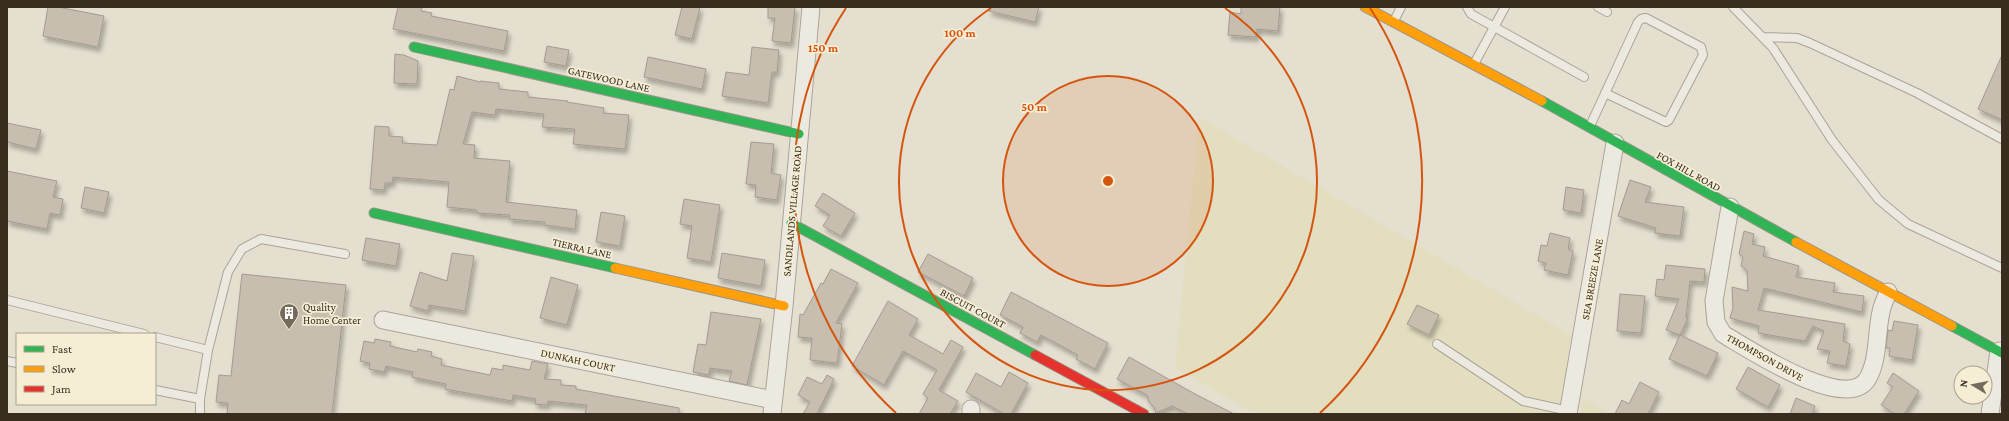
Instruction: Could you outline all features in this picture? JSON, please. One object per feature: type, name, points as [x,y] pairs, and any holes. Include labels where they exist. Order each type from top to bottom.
[{"type":"street","name":"SANDILANDS VILLAGE ROAD","points":[[773,407],[784,306],[811,7]]},
{"type":"street","name":"FOX HILL ROAD","points":[[1366,7],[1589,126],[1615,143],[1730,207],[2000,352]]},
{"type":"street","name":"GATEWOOD LANE","points":[[414,47],[799,134]]},
{"type":"street","name":"SEA BREEZE LANE","points":[[1568,413],[1615,143]]},
{"type":"street","name":"THOMPSON DRIVE","points":[[1730,207],[1714,301],[1716,322],[1723,334],[1800,378],[1832,388],[1844,388],[1860,385],[1867,379],[1872,370],[1881,312],[1888,292]]},
{"type":"street","name":"TIERRA LANE","points":[[374,213],[784,306]]},
{"type":"street","name":"BISCUIT COURT","points":[[791,224],[1144,414]]},
{"type":"street","name":"DUNKAH COURT","points":[[383,320],[773,407]]},
{"type":"street","points":[[1990,414],[2000,352]]},
{"type":"lane","points":[[1393,22],[1401,7]]},
{"type":"lane","points":[[1467,7],[1471,14],[1584,77]]},
{"type":"lane","points":[[1473,65],[1505,7]]},
{"type":"lane","points":[[1598,7],[1607,12]]},
{"type":"lane","points":[[1733,7],[1773,48],[1832,140],[1879,200],[1908,224],[2002,268]]},
{"type":"lane","points":[[1589,126],[1605,93],[1641,19],[1646,18],[1701,47],[1703,51],[1703,55],[1670,120],[1666,122],[1605,93]]},
{"type":"lane","points":[[1763,37],[1797,38],[1810,43],[1911,90],[2002,139]]},
{"type":"lane","points":[[200,414],[200,399],[208,350],[228,272],[242,249],[261,239],[345,254]]},
{"type":"lane","points":[[7,300],[140,333]]},
{"type":"lane","points":[[156,337],[208,350]]},
{"type":"lane","points":[[1437,344],[1523,401],[1568,413]]},
{"type":"lane","points":[[156,390],[200,399]]},
{"type":"shaded area","points":[[1199,117],[1571,335],[1560,414],[1256,414],[1175,368]]},
{"type":"shaded area","points":[[1583,399],[1611,414],[1581,414]]},
{"type":"building","points":[[48,7],[58,7],[104,16],[98,47],[43,36]]},
{"type":"building","points":[[398,7],[422,7],[421,11],[432,13],[431,16],[508,31],[504,51],[393,29]]},
{"type":"building","points":[[682,7],[700,7],[692,39],[675,35]]},
{"type":"building","points":[[768,7],[795,7],[791,43],[772,41],[775,18],[768,18]]},
{"type":"building","points":[[990,7],[1039,7],[1035,22],[989,11]]},
{"type":"building","points":[[1241,7],[1280,7],[1278,31],[1257,29],[1256,37],[1228,35],[1230,12],[1241,14]]},
{"type":"building","points":[[547,46],[569,50],[566,66],[544,62]]},
{"type":"building","points":[[752,47],[779,50],[777,72],[772,72],[768,103],[722,96],[726,72],[749,75]]},
{"type":"building","points":[[395,54],[404,55],[418,61],[417,84],[394,83]]},
{"type":"building","points":[[2002,55],[2002,120],[1978,109]]},
{"type":"building","points":[[648,57],[706,69],[702,89],[644,77]]},
{"type":"building","points":[[457,76],[480,82],[499,83],[499,89],[528,92],[528,97],[568,101],[567,102],[604,108],[603,113],[629,115],[625,149],[573,144],[575,129],[542,127],[544,114],[496,109],[495,115],[472,112],[463,144],[475,145],[474,158],[510,161],[506,202],[577,210],[575,229],[545,225],[545,222],[509,219],[510,215],[477,213],[477,210],[447,207],[449,182],[393,177],[392,183],[385,183],[384,190],[370,189],[375,126],[389,127],[389,136],[403,137],[402,143],[437,145],[450,89],[454,90]]},
{"type":"building","points":[[7,123],[41,130],[36,149],[7,142]]},
{"type":"building","points":[[751,142],[774,144],[771,173],[781,175],[777,200],[755,197],[756,185],[746,184]]},
{"type":"building","points":[[7,171],[57,181],[53,197],[63,199],[60,215],[50,213],[47,229],[7,221]]},
{"type":"building","points":[[1630,180],[1651,187],[1645,202],[1684,207],[1680,236],[1655,233],[1656,228],[1618,216]]},
{"type":"building","points":[[85,187],[109,192],[104,213],[81,208]]},
{"type":"building","points":[[1566,187],[1584,190],[1581,213],[1563,210]]},
{"type":"building","points":[[823,193],[855,213],[841,236],[823,226],[830,215],[815,206]]},
{"type":"building","points":[[684,199],[720,205],[711,262],[687,258],[692,226],[680,224]]},
{"type":"building","points":[[601,212],[625,216],[620,246],[596,242]]},
{"type":"building","points":[[1744,231],[1754,234],[1752,244],[1765,247],[1763,256],[1799,266],[1796,277],[1835,283],[1833,292],[1864,296],[1862,312],[1764,288],[1758,310],[1845,324],[1843,341],[1850,344],[1846,366],[1827,363],[1830,351],[1817,349],[1824,331],[1813,326],[1805,341],[1758,333],[1759,326],[1730,318],[1733,308],[1732,287],[1748,291],[1747,270],[1741,266],[1743,257],[1739,254]]},
{"type":"building","points":[[1550,233],[1570,238],[1568,249],[1573,251],[1568,275],[1544,270],[1546,263],[1538,261],[1541,245],[1547,246]]},
{"type":"building","points":[[366,238],[400,244],[396,266],[362,260]]},
{"type":"building","points":[[452,253],[474,256],[465,311],[429,305],[428,311],[410,306],[420,272],[447,281]]},
{"type":"building","points":[[722,253],[765,260],[761,286],[718,278]]},
{"type":"building","points":[[928,254],[973,278],[964,296],[918,272]]},
{"type":"building","points":[[1666,265],[1705,269],[1704,282],[1690,281],[1686,318],[1688,318],[1680,335],[1666,330],[1679,299],[1655,296],[1657,279],[1664,280]]},
{"type":"building","points":[[831,269],[858,283],[836,323],[842,324],[837,363],[810,360],[812,338],[798,337],[800,314],[803,315],[821,283],[823,284]]},
{"type":"building","name":"Quality Home Center","points":[[242,274],[346,285],[332,414],[227,414],[228,403],[216,402],[219,375],[231,376]]},
{"type":"building","points":[[551,277],[578,285],[567,325],[540,318]]},
{"type":"building","points":[[1011,292],[1108,343],[1095,369],[1076,359],[1078,355],[1041,335],[1037,342],[1020,333],[1023,327],[1000,315]]},
{"type":"building","points":[[1620,294],[1645,296],[1641,333],[1617,331]]},
{"type":"building","points":[[888,301],[918,319],[909,335],[943,354],[951,340],[963,347],[939,390],[958,401],[950,414],[919,414],[928,398],[923,394],[937,370],[903,351],[884,385],[852,366]]},
{"type":"building","points":[[1417,305],[1439,315],[1429,335],[1407,324]]},
{"type":"building","points":[[711,312],[761,319],[747,385],[729,381],[732,371],[710,368],[709,375],[693,372],[698,344],[706,345]]},
{"type":"building","points":[[1894,321],[1918,325],[1912,360],[1889,356],[1890,348],[1886,348],[1888,330],[1892,331]]},
{"type":"building","points":[[1680,335],[1718,353],[1707,376],[1669,359]]},
{"type":"building","points":[[375,339],[391,342],[390,346],[417,352],[418,349],[432,352],[431,356],[442,359],[441,365],[490,375],[492,368],[503,370],[503,365],[530,370],[532,361],[548,364],[544,379],[561,380],[561,385],[576,386],[576,389],[679,408],[679,414],[585,414],[587,405],[548,401],[547,405],[535,404],[536,399],[513,395],[512,401],[445,389],[446,384],[412,377],[413,372],[386,366],[384,372],[369,369],[370,363],[360,361],[364,341],[374,343]]},
{"type":"building","points":[[1129,357],[1234,414],[1188,414],[1172,406],[1156,413],[1154,407],[1149,402],[1147,395],[1117,379]]},
{"type":"building","points":[[1748,367],[1780,385],[1768,407],[1736,389]]},
{"type":"building","points":[[1009,372],[1028,383],[1011,414],[1004,414],[966,392],[976,373],[1001,387]]},
{"type":"building","points":[[1893,373],[1919,391],[1904,414],[1895,414],[1881,405],[1893,387],[1887,383]]},
{"type":"building","points":[[827,375],[834,379],[817,414],[803,414],[810,402],[798,395],[807,377],[822,384]]},
{"type":"building","points":[[1640,382],[1659,392],[1648,414],[1615,414],[1622,400],[1629,404]]},
{"type":"building","points":[[1796,398],[1815,406],[1812,414],[1790,414]]},
{"type":"traffic: fast","points":[[414,47],[799,134]]},
{"type":"traffic: fast","points":[[1542,101],[1796,242]]},
{"type":"traffic: fast","points":[[374,213],[615,268]]},
{"type":"traffic: fast","points":[[791,223],[1035,355]]},
{"type":"traffic: fast","points":[[1952,326],[2002,353]]},
{"type":"traffic: slow","points":[[1365,7],[1542,101]]},
{"type":"traffic: slow","points":[[1796,242],[1952,326]]},
{"type":"traffic: slow","points":[[615,268],[784,306]]},
{"type":"traffic: jam","points":[[1035,355],[1144,414]]},
{"type":"place","name":"Quality Home Center","points":[[289,330]]}]
